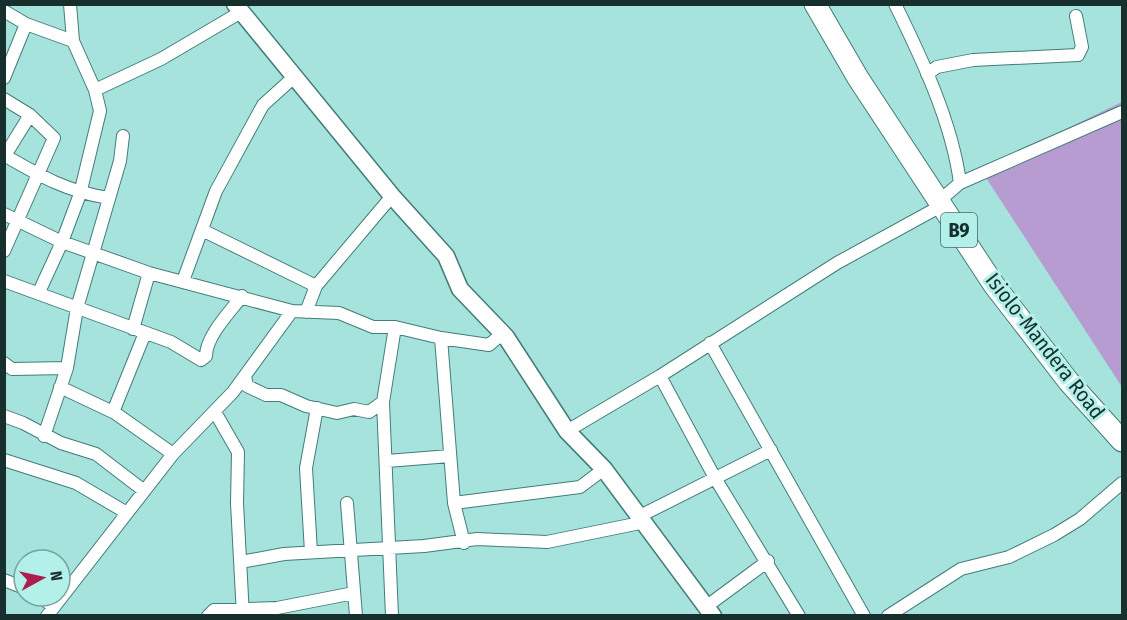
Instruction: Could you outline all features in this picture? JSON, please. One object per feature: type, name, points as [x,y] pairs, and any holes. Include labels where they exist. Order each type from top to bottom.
[{"type":"highway","name":"Isiolo-Mandera Road","points":[[815,4],[858,78],[994,285],[1069,382],[1122,441]]},
{"type":"main road","points":[[238,8],[392,196],[446,256],[460,289],[506,337],[567,431],[604,469],[710,611]]},
{"type":"street","points":[[39,292],[63,242],[80,194],[100,111],[95,90],[73,40],[70,4]]},
{"type":"street","points":[[895,4],[927,74],[952,144],[960,183]]},
{"type":"street","points":[[95,90],[161,59],[238,8]]},
{"type":"street","points":[[4,11],[26,24],[73,40]]},
{"type":"street","points":[[927,74],[937,67],[973,60],[1078,55],[1082,47],[1076,15]]},
{"type":"street","points":[[4,78],[26,24]]},
{"type":"street","points":[[183,282],[216,191],[262,105],[294,77]]},
{"type":"street","points":[[4,99],[30,115],[54,138],[4,251]]},
{"type":"street","points":[[567,431],[660,376],[837,263],[941,206],[946,195],[960,183],[1122,112]]},
{"type":"street","points":[[30,115],[5,156],[80,194],[110,198]]},
{"type":"street","points":[[44,436],[67,368],[77,308],[92,251],[110,198],[123,136]]},
{"type":"street","points":[[306,312],[316,286],[392,196]]},
{"type":"street","points":[[4,214],[63,242],[149,273],[292,311],[339,313],[373,327],[395,327],[441,338],[489,345],[497,338],[506,337]]},
{"type":"street","points":[[202,230],[316,286]]},
{"type":"street","points":[[113,412],[139,331],[149,273]]},
{"type":"street","points":[[4,281],[171,342],[201,360],[206,356],[206,349],[223,321],[242,296]]},
{"type":"street","points":[[50,611],[143,490],[245,376],[292,311]]},
{"type":"street","points":[[392,615],[383,402],[395,327]]},
{"type":"street","points":[[441,338],[446,370],[454,503],[464,543]]},
{"type":"street","points":[[710,343],[864,615]]},
{"type":"street","points":[[4,363],[12,369],[67,368]]},
{"type":"street","points":[[245,376],[247,386],[266,394],[281,395],[306,406],[337,413],[354,409],[369,412],[383,402]]},
{"type":"street","points":[[660,376],[715,478],[799,615]]},
{"type":"street","points":[[60,387],[113,412],[173,454]]},
{"type":"street","points":[[311,552],[306,468],[317,408]]},
{"type":"street","points":[[215,412],[238,452],[237,503],[243,613]]},
{"type":"street","points":[[4,416],[23,423],[44,436],[96,454],[143,490]]},
{"type":"street","points":[[241,562],[284,554],[389,549],[464,543],[477,539],[547,542],[642,519],[771,450]]},
{"type":"street","points":[[387,461],[450,456]]},
{"type":"street","points":[[4,460],[76,483],[127,513]]},
{"type":"street","points":[[454,503],[580,487],[604,469]]},
{"type":"street","points":[[888,615],[961,569],[1009,557],[1054,535],[1080,519],[1122,483]]},
{"type":"street","points":[[347,502],[349,550],[356,615]]},
{"type":"street","points":[[710,611],[768,561]]},
{"type":"street","points":[[208,615],[214,610],[243,613],[354,593]]},
{"type":"shaded area","points":[[1122,102],[1122,387],[981,170]]}]
